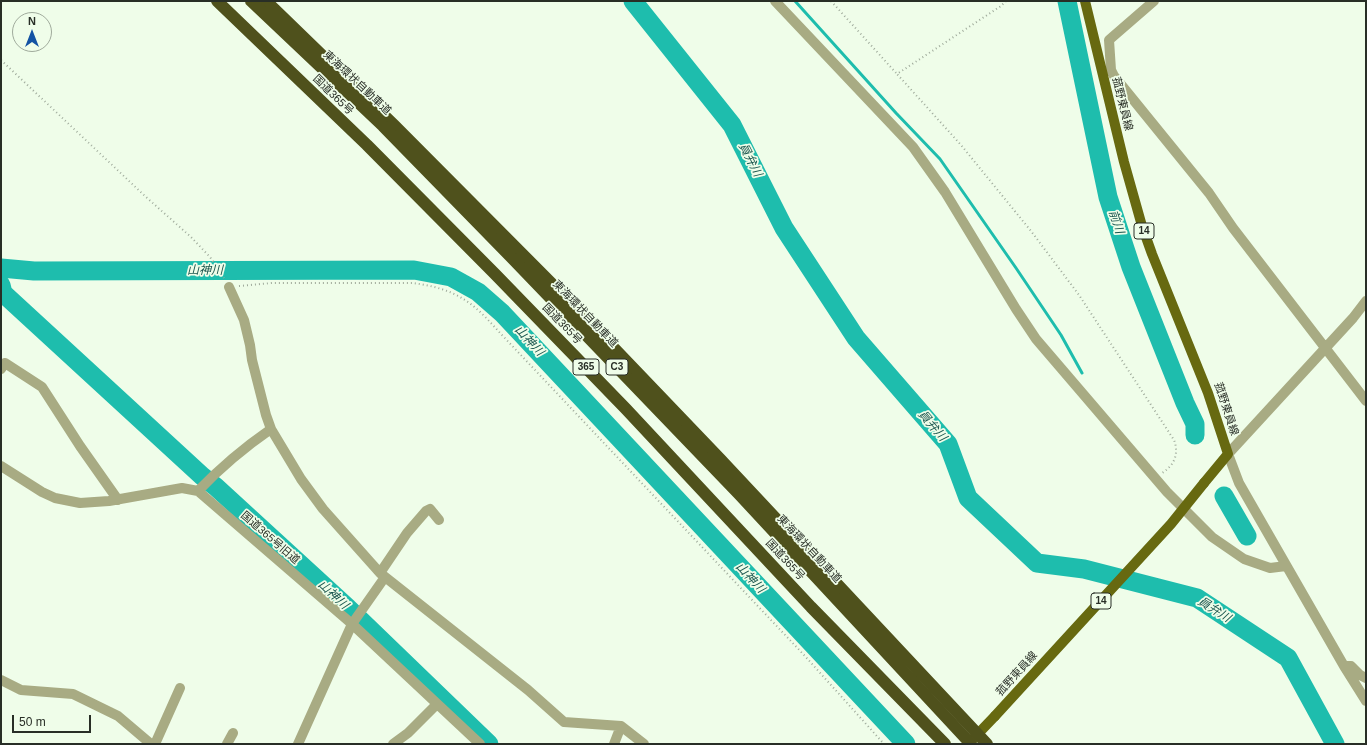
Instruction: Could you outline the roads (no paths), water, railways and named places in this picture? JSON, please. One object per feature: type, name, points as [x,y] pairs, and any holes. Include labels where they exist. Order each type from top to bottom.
[{"type":"highway","name":"国道365号","points":[[217,1],[367,146],[501,279],[626,409],[811,607],[945,744]]},
{"type":"highway","name":"東海環状自動車道","points":[[252,1],[383,126],[975,739]]},
{"type":"highway","name":"国道365号","points":[[266,1],[427,157],[565,297],[710,448],[975,739],[987,744]]},
{"type":"main road","name":"菰野東員線","points":[[968,744],[975,739],[1171,524],[1228,454],[1208,393],[1142,226],[1131,189],[1106,71],[1085,1]]},
{"type":"street","points":[[776,1],[913,147],[945,192],[1016,309],[1036,339],[1167,492],[1212,537],[1244,559],[1270,568],[1286,566]]},
{"type":"street","points":[[1154,1],[1109,40],[1106,71],[1114,76],[1209,193],[1233,228],[1366,401]]},
{"type":"street","points":[[227,283],[244,320],[252,360],[271,429],[300,479],[323,509],[383,575],[528,690],[564,722],[621,726],[644,744]]},
{"type":"street","points":[[1366,301],[1353,318],[1228,454],[1239,483],[1344,666],[1366,701]]},
{"type":"street","points":[[1,369],[5,363],[42,387],[80,446],[118,500]]},
{"type":"street","points":[[1,466],[42,492],[55,498],[80,503],[118,500],[182,488],[201,488],[211,477],[271,429]]},
{"type":"street","name":"国道365号旧道","points":[[201,488],[355,619],[437,704],[480,744]]},
{"type":"street","points":[[298,744],[355,619],[407,533],[426,511],[430,509],[439,520]]},
{"type":"street","points":[[1344,666],[1351,666],[1360,675],[1366,678]]},
{"type":"street","points":[[1,680],[21,690],[73,694],[118,716],[151,744]]},
{"type":"street","points":[[155,744],[180,688]]},
{"type":"street","points":[[393,744],[408,733],[437,704]]},
{"type":"street","points":[[614,744],[621,726]]},
{"type":"street","points":[[227,744],[233,732]]},
{"type":"waterway","name":"員弁川","points":[[633,1],[732,125],[784,228],[856,338],[948,444],[968,498],[1037,563],[1084,569],[1197,598],[1288,658],[1335,744]]},
{"type":"waterway","points":[[795,1],[896,113],[940,159],[1061,335],[1082,373]]},
{"type":"waterway","name":"前川","points":[[1067,1],[1108,197],[1131,267],[1185,403],[1195,424],[1195,435]]},
{"type":"waterway","name":"山神川","points":[[1,268],[34,271],[414,270],[451,277],[478,292],[502,313],[906,744]]},
{"type":"waterway","name":"山神川","points":[[1,285],[3,293],[348,608],[489,744]]},
{"type":"waterway","name":"前川","points":[[1224,496],[1247,536]]}]
